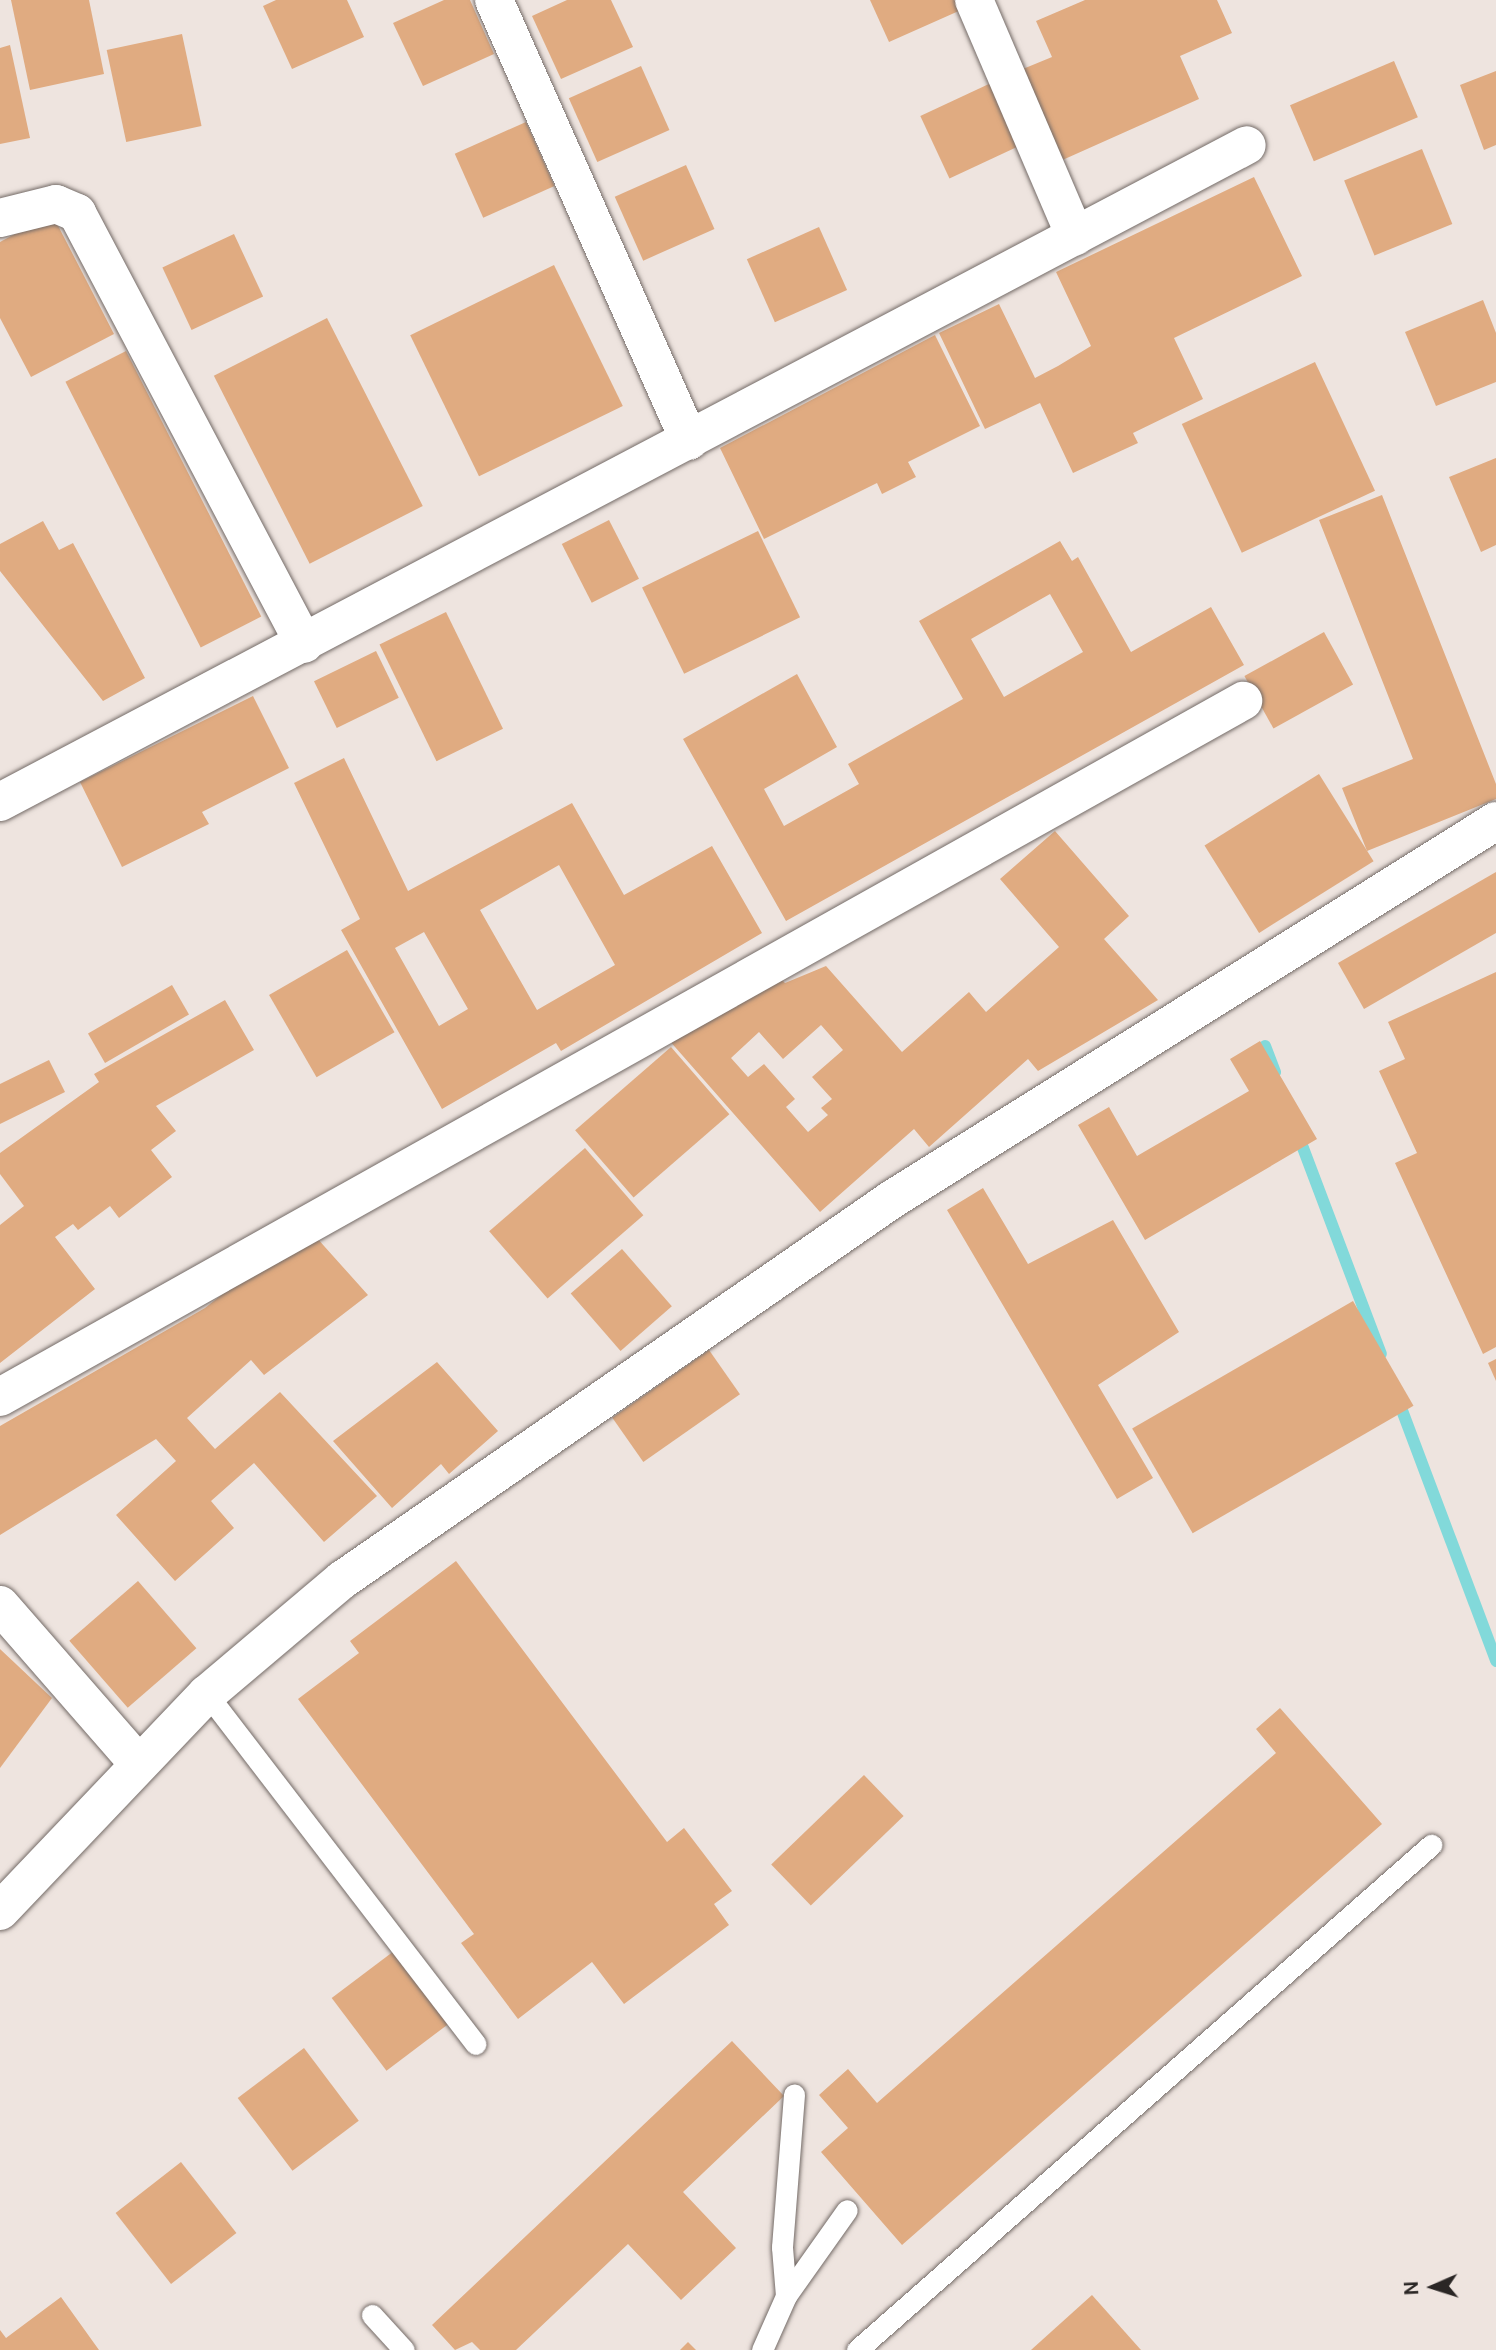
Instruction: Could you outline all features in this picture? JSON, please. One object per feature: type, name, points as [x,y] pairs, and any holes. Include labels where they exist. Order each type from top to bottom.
[{"type":"street","points":[[494,0],[689,440]]},
{"type":"street","points":[[974,0],[1076,236]]},
{"type":"street","points":[[0,802],[304,645],[1247,145]]},
{"type":"street","points":[[0,218],[56,204],[77,212],[304,645]]},
{"type":"street","points":[[0,1397],[1243,701]]},
{"type":"street","points":[[0,1911],[138,1763],[207,1694],[342,1580],[891,1200],[1496,821]]},
{"type":"street","points":[[0,1605],[138,1763]]},
{"type":"lane","points":[[207,1694],[475,2044]]},
{"type":"lane","points":[[857,2350],[1431,1845]]},
{"type":"lane","points":[[786,2296],[782,2247],[794,2094]]},
{"type":"lane","points":[[762,2350],[786,2296],[847,2210]]},
{"type":"lane","points":[[372,2315],[404,2350]]},
{"type":"building","points":[[11,0],[89,0],[104,74],[30,90]]},
{"type":"building","points":[[276,0],[347,0],[364,37],[292,69],[263,6]]},
{"type":"building","points":[[444,0],[470,0],[494,54],[423,86],[393,23]]},
{"type":"building","points":[[567,0],[611,0],[633,47],[561,79],[532,16]]},
{"type":"building","points":[[870,0],[957,0],[961,10],[889,42]]},
{"type":"building","points":[[1085,0],[1217,0],[1232,33],[1180,56],[1199,99],[1058,162],[1018,71],[1052,57],[1036,21]]},
{"type":"building","points":[[182,34],[202,126],[126,142],[107,50]]},
{"type":"building","points":[[10,45],[30,138],[0,144],[0,48]]},
{"type":"building","points":[[1394,61],[1418,117],[1314,161],[1290,105]]},
{"type":"building","points":[[641,66],[669,130],[597,162],[569,98]]},
{"type":"building","points":[[1496,71],[1496,145],[1484,150],[1460,85]]},
{"type":"building","points":[[991,83],[1020,146],[949,178],[920,116]]},
{"type":"building","points":[[526,122],[554,186],[483,218],[455,154]]},
{"type":"building","points":[[1422,149],[1452,224],[1374,256],[1344,180]]},
{"type":"building","points":[[686,165],[714,229],[643,261],[615,197]]},
{"type":"building","points":[[1254,177],[1302,276],[1174,338],[1203,399],[1133,433],[1138,443],[1073,473],[1040,403],[985,429],[939,333],[999,304],[1035,378],[1091,346],[1056,272]]},
{"type":"building","points":[[52,214],[114,334],[31,377],[0,318],[0,242]]},
{"type":"building","points":[[819,227],[847,290],[775,322],[747,259]]},
{"type":"building","points":[[234,234],[263,297],[192,330],[162,267]]},
{"type":"building","points":[[554,265],[623,406],[479,476],[410,335]]},
{"type":"building","points":[[1483,300],[1496,333],[1496,382],[1436,406],[1405,332]]},
{"type":"building","points":[[327,318],[423,506],[310,564],[214,376]]},
{"type":"building","points":[[935,335],[980,426],[908,462],[916,477],[882,494],[877,483],[764,539],[720,448]]},
{"type":"building","points":[[126,351],[261,617],[201,647],[65,382]]},
{"type":"building","points":[[1315,362],[1375,491],[1242,553],[1182,424]]},
{"type":"building","points":[[1496,458],[1496,545],[1481,552],[1449,477]]},
{"type":"building","points":[[1382,495],[1496,784],[1496,799],[1367,851],[1342,788],[1413,759],[1319,520]]},
{"type":"building","points":[[609,520],[639,579],[592,603],[562,544]]},
{"type":"building","points":[[43,521],[59,550],[73,543],[145,678],[103,701],[0,571],[0,544]]},
{"type":"building","points":[[758,531],[800,617],[684,674],[642,588]]},
{"type":"building","points":[[1060,541],[1072,561],[1078,557],[1131,652],[1211,607],[1244,665],[786,921],[683,739],[797,674],[837,747],[764,789],[784,826],[859,784],[848,764],[963,699],[919,621]],"holes":[[[1050,594],[1083,652],[1004,697],[971,639]]]},
{"type":"building","points":[[446,612],[503,729],[436,761],[379,644]]},
{"type":"building","points":[[1324,632],[1353,684],[1273,729],[1244,676]]},
{"type":"building","points":[[376,651],[399,698],[337,728],[314,681]]},
{"type":"building","points":[[253,696],[289,768],[202,812],[209,824],[122,867],[80,782]]},
{"type":"building","points":[[344,758],[408,891],[572,803],[624,895],[712,846],[762,933],[561,1051],[556,1043],[442,1109],[341,930],[360,919],[294,783]],"holes":[[[559,865],[615,965],[537,1010],[480,910]],[[424,932],[468,1009],[439,1026],[395,948]]]},
{"type":"building","points":[[1319,774],[1374,861],[1259,933],[1205,846]]},
{"type":"building","points":[[1055,831],[1129,916],[1104,939],[1158,1000],[1038,1071],[1028,1059],[929,1147],[914,1129],[820,1212],[668,1039],[780,978],[785,983],[826,966],[902,1052],[969,992],[986,1012],[1059,947],[1000,879]],"holes":[[[821,1025],[843,1050],[812,1077],[832,1099],[821,1108],[828,1115],[808,1132],[786,1107],[795,1099],[764,1064],[748,1077],[731,1058],[759,1032],[783,1059]]]},
{"type":"building","points":[[1496,872],[1496,933],[1364,1009],[1338,963]]},
{"type":"building","points":[[347,950],[394,1032],[317,1077],[269,995]]},
{"type":"building","points":[[1496,972],[1496,1347],[1483,1354],[1395,1163],[1417,1153],[1379,1071],[1405,1059],[1388,1022]]},
{"type":"building","points":[[172,985],[189,1014],[105,1063],[88,1034]]},
{"type":"building","points":[[225,1000],[254,1050],[156,1106],[176,1131],[151,1150],[172,1177],[119,1218],[110,1206],[78,1230],[73,1224],[55,1237],[95,1289],[0,1363],[0,1225],[24,1206],[0,1174],[0,1153],[99,1082],[94,1074]]},
{"type":"building","points":[[1260,1041],[1317,1139],[1145,1240],[1078,1125],[1109,1107],[1137,1156],[1249,1091],[1230,1059]]},
{"type":"building","points":[[671,1047],[729,1114],[634,1197],[575,1130]]},
{"type":"building","points":[[49,1060],[65,1092],[0,1124],[0,1084]]},
{"type":"building","points":[[585,1148],[643,1215],[548,1298],[489,1231]]},
{"type":"building","points":[[983,1188],[1028,1264],[1113,1220],[1179,1332],[1098,1385],[1153,1478],[1117,1499],[947,1210]]},
{"type":"building","points":[[307,1227],[368,1295],[264,1375],[251,1360],[187,1418],[215,1449],[280,1392],[377,1496],[324,1542],[254,1463],[211,1501],[234,1528],[175,1581],[116,1515],[176,1461],[156,1439],[0,1535],[0,1426],[205,1308]]},
{"type":"building","points":[[622,1249],[672,1306],[621,1351],[571,1294]]},
{"type":"building","points":[[1353,1301],[1414,1406],[1193,1533],[1132,1428]]},
{"type":"building","points":[[709,1350],[740,1394],[643,1462],[612,1418]]},
{"type":"building","points":[[1496,1359],[1496,1381],[1488,1363]]},
{"type":"building","points":[[437,1362],[498,1431],[449,1474],[441,1464],[392,1508],[333,1441]]},
{"type":"building","points":[[456,1561],[667,1842],[684,1828],[732,1891],[714,1904],[729,1925],[624,2004],[592,1962],[518,2019],[461,1943],[474,1934],[298,1699],[359,1653],[350,1641]]},
{"type":"building","points":[[138,1581],[196,1648],[128,1708],[69,1641]]},
{"type":"building","points":[[0,1649],[52,1698],[0,1768]]},
{"type":"building","points":[[1280,1708],[1382,1824],[902,2245],[821,2152],[848,2128],[819,2095],[848,2069],[877,2103],[1276,1753],[1256,1729]]},
{"type":"building","points":[[864,1775],[904,1816],[811,1906],[771,1865]]},
{"type":"building","points":[[398,1948],[453,2021],[386,2071],[332,1998]]},
{"type":"building","points":[[732,2041],[784,2096],[683,2192],[736,2248],[681,2300],[628,2244],[516,2350],[480,2350],[472,2342],[455,2350],[432,2325]]},
{"type":"building","points":[[304,2048],[359,2121],[292,2171],[238,2098]]},
{"type":"building","points":[[181,2162],[236,2233],[171,2284],[116,2213]]},
{"type":"building","points":[[1092,2295],[1141,2350],[1031,2350]]},
{"type":"building","points":[[61,2297],[99,2350],[0,2350],[0,2330],[6,2338]]},
{"type":"building","points":[[688,2342],[696,2350],[680,2350]]},
{"type":"waterway","points":[[1265,1046],[1275,1072]]},
{"type":"waterway","points":[[1297,1132],[1381,1354]]},
{"type":"waterway","points":[[1397,1397],[1496,1661]]}]
